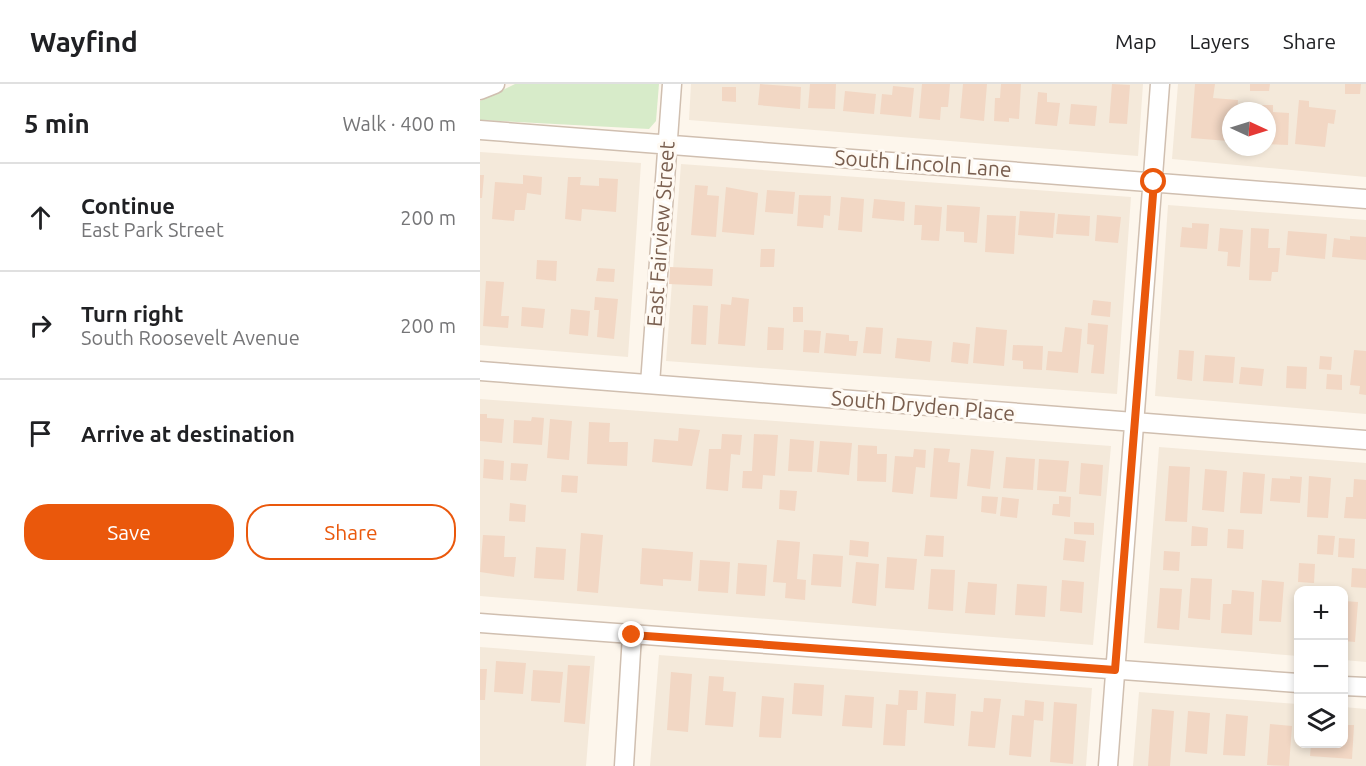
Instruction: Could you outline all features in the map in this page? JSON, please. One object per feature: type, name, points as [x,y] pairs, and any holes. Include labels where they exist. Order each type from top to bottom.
[{"type":"street","points":[[480,90],[495,84]]},
{"type":"street","name":"East Fairview Street","points":[[650,384],[672,84]]},
{"type":"street","points":[[1108,766],[1161,84]]},
{"type":"street","name":"South Lincoln Lane","points":[[480,130],[1366,199]]},
{"type":"street","name":"South Dryden Place","points":[[480,371],[1366,440]]},
{"type":"street","points":[[480,624],[1294,683]]},
{"type":"street","points":[[624,766],[632,635]]},
{"type":"street","points":[[1348,686],[1366,687]]},
{"type":"shaded area","points":[[691,84],[1143,84],[1138,156],[689,120]]},
{"type":"shaded area","points":[[1178,84],[1366,84],[1366,177],[1172,159]]},
{"type":"shaded area","points":[[480,152],[641,163],[628,357],[480,345]]},
{"type":"shaded area","points":[[681,164],[1131,197],[1117,394],[666,361]]},
{"type":"shaded area","points":[[1168,205],[1366,220],[1366,414],[1155,396]]},
{"type":"shaded area","points":[[480,399],[1111,446],[1093,645],[480,596]]},
{"type":"shaded area","points":[[1159,447],[1366,463],[1366,662],[1348,660],[1348,586],[1294,586],[1294,656],[1144,643]]},
{"type":"shaded area","points":[[480,647],[595,656],[586,766],[480,766]]},
{"type":"shaded area","points":[[659,655],[1092,688],[1086,766],[650,766]]},
{"type":"shaded area","points":[[1139,692],[1294,704],[1294,748],[1348,748],[1348,707],[1366,709],[1366,766],[1133,766]]},
{"type":"green space","points":[[515,84],[659,84],[656,121],[649,129],[480,120],[480,101]]},
{"type":"building","points":[[760,84],[801,87],[800,109],[758,105]]},
{"type":"building","points":[[810,84],[836,84],[835,109],[808,108]]},
{"type":"building","points":[[922,84],[950,84],[948,107],[941,107],[940,120],[919,118]]},
{"type":"building","points":[[963,84],[987,84],[984,121],[960,118]]},
{"type":"building","points":[[1001,84],[1021,84],[1019,119],[1009,118],[1009,122],[994,121],[995,98],[1000,98]]},
{"type":"building","points":[[1112,84],[1130,85],[1127,124],[1109,123]]},
{"type":"building","points":[[1195,84],[1215,84],[1213,98],[1238,100],[1238,102],[1222,102],[1222,141],[1191,138]]},
{"type":"building","points":[[1250,84],[1270,84],[1269,91],[1250,91]]},
{"type":"building","points":[[1345,84],[1361,84],[1360,94],[1345,94]]},
{"type":"building","points":[[893,86],[914,88],[911,117],[880,114],[882,94],[892,95]]},
{"type":"building","points":[[722,87],[736,87],[736,102],[722,101]]},
{"type":"building","points":[[845,91],[876,94],[874,114],[843,111]]},
{"type":"building","points":[[1038,92],[1047,93],[1047,102],[1060,103],[1057,126],[1035,124]]},
{"type":"building","points":[[1299,100],[1309,101],[1309,107],[1336,110],[1334,124],[1328,123],[1325,147],[1295,144]]},
{"type":"building","points":[[1071,104],[1097,106],[1095,126],[1069,124]]},
{"type":"building","points":[[1276,112],[1289,113],[1288,145],[1276,144]]},
{"type":"building","points":[[480,175],[484,175],[482,198],[480,198]]},
{"type":"building","points":[[523,175],[542,177],[541,195],[527,193],[525,210],[515,210],[514,221],[492,219],[495,182],[523,184]]},
{"type":"building","points":[[568,177],[581,177],[580,185],[599,186],[599,178],[618,179],[616,212],[582,209],[581,221],[565,219]]},
{"type":"building","points":[[695,185],[708,186],[707,195],[719,196],[716,237],[691,235]]},
{"type":"building","points":[[726,187],[758,193],[754,235],[722,232]]},
{"type":"building","points":[[767,190],[795,192],[793,214],[765,212]]},
{"type":"building","points":[[799,195],[831,196],[830,216],[824,215],[823,228],[797,226]]},
{"type":"building","points":[[841,197],[864,199],[862,232],[838,230]]},
{"type":"building","points":[[874,199],[905,202],[904,221],[872,218]]},
{"type":"building","points":[[915,205],[942,207],[939,241],[921,240],[922,225],[914,225]]},
{"type":"building","points":[[947,205],[980,207],[977,243],[964,242],[964,232],[946,231]]},
{"type":"building","points":[[1020,211],[1055,213],[1053,238],[1018,235]]},
{"type":"building","points":[[1058,214],[1090,216],[1089,236],[1056,234]]},
{"type":"building","points":[[987,215],[1016,216],[1014,254],[985,252]]},
{"type":"building","points":[[1097,215],[1121,217],[1118,243],[1095,241]]},
{"type":"building","points":[[1192,223],[1209,224],[1207,249],[1180,247],[1182,227],[1192,228]]},
{"type":"building","points":[[1220,228],[1243,230],[1240,267],[1227,266],[1228,252],[1218,251]]},
{"type":"building","points":[[1251,228],[1269,229],[1268,248],[1280,248],[1278,272],[1272,272],[1271,281],[1249,280]]},
{"type":"building","points":[[1288,231],[1327,234],[1325,259],[1286,255]]},
{"type":"building","points":[[1350,236],[1366,237],[1366,260],[1332,257],[1334,238],[1350,240]]},
{"type":"building","points":[[761,249],[775,249],[774,267],[760,267]]},
{"type":"building","points":[[537,260],[557,261],[556,281],[536,279]]},
{"type":"building","points":[[670,267],[713,269],[712,286],[669,284]]},
{"type":"building","points":[[598,268],[615,269],[614,282],[596,281]]},
{"type":"building","points":[[486,281],[504,282],[501,316],[509,316],[508,328],[483,326]]},
{"type":"building","points":[[595,297],[618,299],[614,339],[597,337],[599,310],[594,310]]},
{"type":"building","points":[[732,297],[749,299],[745,346],[718,344],[721,304],[731,305]]},
{"type":"building","points":[[1093,300],[1111,302],[1110,317],[1091,315]]},
{"type":"building","points":[[693,305],[708,306],[706,345],[691,344]]},
{"type":"building","points":[[522,307],[545,309],[543,328],[521,326]]},
{"type":"building","points":[[793,307],[803,307],[803,322],[793,322]]},
{"type":"building","points":[[571,309],[590,311],[588,336],[569,334]]},
{"type":"building","points":[[1088,323],[1108,325],[1104,374],[1091,373],[1094,345],[1087,344]]},
{"type":"building","points":[[768,327],[784,328],[783,350],[767,350]]},
{"type":"building","points":[[866,327],[883,328],[881,354],[863,353]]},
{"type":"building","points":[[976,327],[1007,330],[1004,366],[973,363]]},
{"type":"building","points":[[1065,327],[1082,329],[1078,373],[1046,370],[1048,351],[1062,352]]},
{"type":"building","points":[[804,330],[821,331],[819,353],[803,352]]},
{"type":"building","points":[[826,333],[849,335],[849,341],[858,341],[856,356],[824,353]]},
{"type":"building","points":[[897,338],[932,341],[930,362],[895,358]]},
{"type":"building","points":[[953,342],[970,344],[968,364],[951,362]]},
{"type":"building","points":[[1013,345],[1043,346],[1042,370],[1023,369],[1023,361],[1012,360]]},
{"type":"building","points":[[1179,350],[1194,351],[1192,381],[1177,379]]},
{"type":"building","points":[[1354,350],[1366,351],[1366,395],[1359,394],[1360,386],[1350,385]]},
{"type":"building","points":[[1205,355],[1235,357],[1233,383],[1203,381]]},
{"type":"building","points":[[1320,356],[1332,357],[1331,370],[1319,369]]},
{"type":"building","points":[[1287,366],[1307,367],[1306,389],[1286,388]]},
{"type":"building","points":[[1241,367],[1264,369],[1262,386],[1239,384]]},
{"type":"building","points":[[1327,374],[1342,375],[1342,390],[1326,389]]},
{"type":"building","points":[[480,414],[487,414],[487,418],[504,419],[502,443],[480,441]]},
{"type":"building","points":[[532,417],[544,418],[542,445],[513,443],[514,420],[531,421]]},
{"type":"building","points":[[550,419],[572,421],[569,460],[547,458]]},
{"type":"building","points":[[589,422],[610,423],[609,442],[628,442],[627,466],[587,464]]},
{"type":"building","points":[[679,428],[700,430],[692,466],[652,462],[654,439],[678,441]]},
{"type":"building","points":[[722,434],[742,435],[740,455],[731,454],[728,491],[706,489],[709,449],[721,449]]},
{"type":"building","points":[[754,434],[778,435],[775,476],[763,475],[762,489],[742,488],[743,471],[752,471]]},
{"type":"building","points":[[790,439],[814,441],[812,472],[788,471]]},
{"type":"building","points":[[820,441],[852,443],[849,475],[817,472]]},
{"type":"building","points":[[858,445],[877,446],[877,454],[887,454],[886,482],[857,481]]},
{"type":"building","points":[[934,448],[950,449],[948,462],[960,463],[957,499],[930,497]]},
{"type":"building","points":[[914,449],[926,450],[925,468],[916,467],[913,494],[892,492],[895,456],[913,457]]},
{"type":"building","points":[[971,449],[994,451],[990,489],[967,486]]},
{"type":"building","points":[[1006,457],[1035,459],[1033,490],[1003,488]]},
{"type":"building","points":[[484,459],[504,461],[503,480],[483,478]]},
{"type":"building","points":[[1039,459],[1069,461],[1066,492],[1037,490]]},
{"type":"building","points":[[511,463],[528,464],[526,481],[510,480]]},
{"type":"building","points":[[1081,463],[1103,465],[1101,496],[1079,494]]},
{"type":"building","points":[[1169,466],[1190,467],[1187,522],[1165,521]]},
{"type":"building","points":[[1205,469],[1227,471],[1224,512],[1202,510]]},
{"type":"building","points":[[1243,472],[1265,474],[1262,514],[1240,513]]},
{"type":"building","points":[[562,475],[578,476],[577,493],[561,492]]},
{"type":"building","points":[[1290,476],[1302,477],[1300,503],[1270,501],[1272,478],[1290,479]]},
{"type":"building","points":[[1309,476],[1331,478],[1328,518],[1307,517]]},
{"type":"building","points":[[1354,479],[1366,480],[1366,519],[1344,518],[1346,497],[1353,497]]},
{"type":"building","points":[[780,490],[797,491],[795,511],[779,509]]},
{"type":"building","points":[[982,496],[998,497],[996,514],[981,512]]},
{"type":"building","points":[[1059,496],[1071,497],[1070,517],[1052,515],[1053,504],[1059,504]]},
{"type":"building","points":[[1002,497],[1019,499],[1017,518],[1000,516]]},
{"type":"building","points":[[510,503],[526,505],[525,522],[509,521]]},
{"type":"building","points":[[1074,522],[1094,523],[1094,535],[1074,534]]},
{"type":"building","points":[[1192,526],[1208,528],[1207,546],[1191,546]]},
{"type":"building","points":[[1228,529],[1244,530],[1243,549],[1227,548]]},
{"type":"building","points":[[581,533],[603,535],[598,593],[577,591]]},
{"type":"building","points":[[483,535],[505,536],[504,557],[516,557],[514,577],[480,572]]},
{"type":"building","points":[[926,535],[944,536],[943,557],[924,556]]},
{"type":"building","points":[[1318,535],[1335,536],[1333,555],[1317,554]]},
{"type":"building","points":[[1065,538],[1086,541],[1084,562],[1063,560]]},
{"type":"building","points":[[1339,538],[1355,539],[1354,558],[1338,557]]},
{"type":"building","points":[[777,540],[800,542],[797,579],[806,580],[805,600],[785,598],[786,583],[773,582]]},
{"type":"building","points":[[850,540],[869,542],[868,557],[849,555]]},
{"type":"building","points":[[536,547],[566,549],[564,580],[534,578]]},
{"type":"building","points":[[642,548],[693,552],[691,581],[663,579],[663,586],[640,584]]},
{"type":"building","points":[[1164,551],[1180,552],[1179,571],[1163,570]]},
{"type":"building","points":[[813,554],[843,556],[841,587],[811,585]]},
{"type":"building","points":[[887,557],[917,559],[914,590],[885,588]]},
{"type":"building","points":[[700,560],[730,562],[728,593],[698,591]]},
{"type":"building","points":[[856,562],[879,564],[876,606],[852,603]]},
{"type":"building","points":[[738,563],[767,565],[765,596],[736,594]]},
{"type":"building","points":[[1299,563],[1315,564],[1314,583],[1298,582]]},
{"type":"building","points":[[1352,568],[1366,569],[1366,588],[1351,587]]},
{"type":"building","points":[[931,569],[955,570],[953,611],[928,609]]},
{"type":"building","points":[[1191,578],[1212,579],[1210,620],[1188,618]]},
{"type":"building","points":[[1062,580],[1084,582],[1082,613],[1060,611]]},
{"type":"building","points":[[1262,580],[1284,582],[1281,622],[1259,621]]},
{"type":"building","points":[[968,582],[997,584],[995,615],[965,613]]},
{"type":"building","points":[[1017,584],[1047,586],[1045,617],[1015,615]]},
{"type":"building","points":[[1160,588],[1182,589],[1179,630],[1157,628]]},
{"type":"building","points":[[1232,590],[1254,592],[1252,635],[1221,633],[1223,604],[1231,604]]},
{"type":"building","points":[[1348,601],[1358,602],[1355,642],[1348,641]]},
{"type":"building","points":[[496,661],[526,663],[523,694],[494,692]]},
{"type":"building","points":[[568,665],[590,666],[585,724],[564,722]]},
{"type":"building","points":[[480,669],[487,669],[485,700],[480,700]]},
{"type":"building","points":[[533,670],[563,672],[560,703],[531,701]]},
{"type":"building","points":[[671,672],[692,674],[688,732],[667,730]]},
{"type":"building","points":[[709,676],[724,677],[723,691],[736,692],[733,727],[705,725]]},
{"type":"building","points":[[794,683],[824,685],[822,716],[792,714]]},
{"type":"building","points":[[899,690],[918,691],[917,710],[907,710],[905,746],[883,745],[886,704],[898,705]]},
{"type":"building","points":[[926,692],[956,694],[954,726],[924,723]]},
{"type":"building","points":[[845,695],[874,697],[872,728],[842,726]]},
{"type":"building","points":[[762,696],[784,698],[781,738],[759,737]]},
{"type":"building","points":[[984,698],[1001,699],[995,748],[968,746],[971,711],[983,712]]},
{"type":"building","points":[[1025,700],[1044,702],[1043,721],[1034,720],[1031,757],[1009,755],[1012,715],[1024,716]]},
{"type":"building","points":[[1054,702],[1077,704],[1073,764],[1050,762]]},
{"type":"building","points":[[1152,709],[1174,711],[1170,766],[1148,766]]},
{"type":"building","points":[[1188,711],[1210,713],[1207,754],[1185,752]]},
{"type":"building","points":[[1226,714],[1248,716],[1245,756],[1223,755]]},
{"type":"building","points":[[1270,724],[1292,726],[1289,766],[1267,765]]},
{"type":"building","points":[[1348,725],[1354,725],[1352,759],[1310,756],[1311,748],[1348,748]]},
{"type":"route","points":[[632,635],[1115,670],[1154,182]]}]
